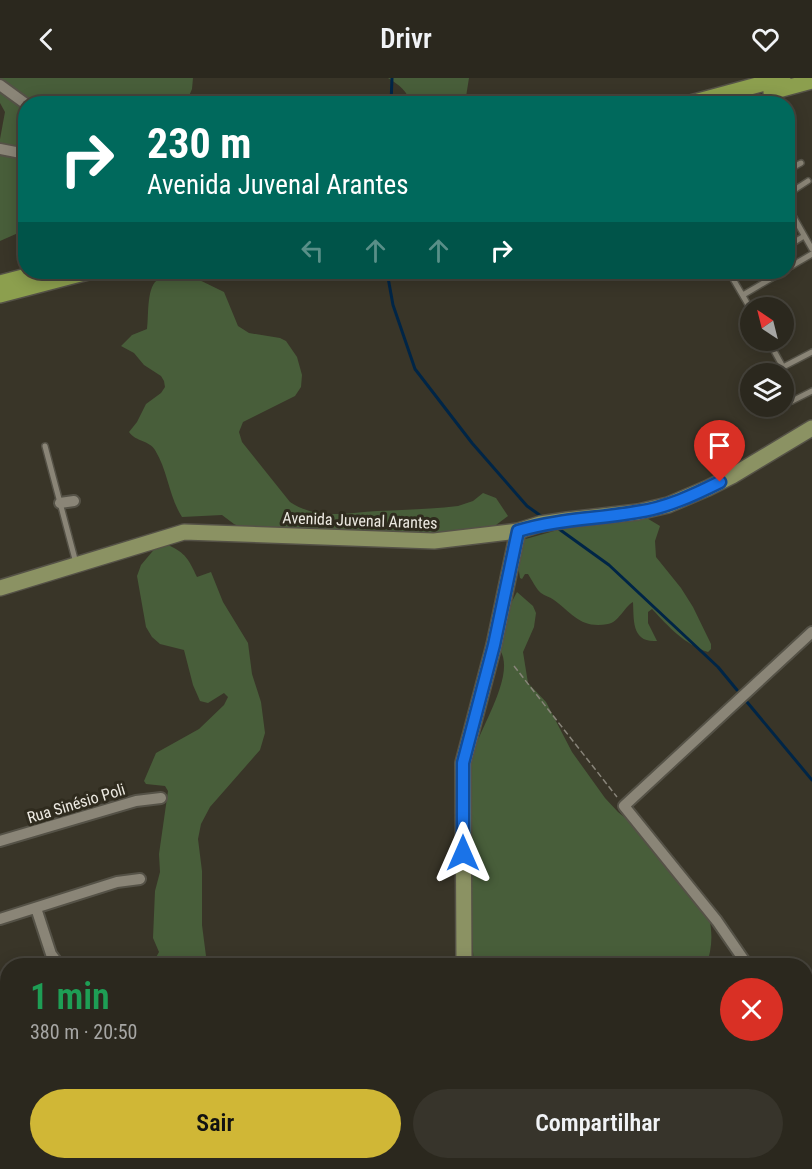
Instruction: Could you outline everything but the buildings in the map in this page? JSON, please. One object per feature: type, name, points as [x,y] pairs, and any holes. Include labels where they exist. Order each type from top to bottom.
[{"type":"main road","points":[[717,96],[783,78]]},
{"type":"main road","points":[[757,96],[812,81]]},
{"type":"main road","points":[[0,284],[18,279]]},
{"type":"main road","points":[[0,295],[61,279]]},
{"type":"street","points":[[0,85],[18,97]]},
{"type":"street","points":[[0,149],[18,152]]},
{"type":"street","name":"Avenida Juvenal Arantes","points":[[0,588],[184,532],[434,541],[518,531],[540,524],[638,512],[668,505],[732,476],[812,428]]},
{"type":"street","points":[[60,503],[74,501]]},
{"type":"street","points":[[464,958],[463,763],[494,645],[518,531]]},
{"type":"street","points":[[742,958],[717,921],[624,806],[812,632]]},
{"type":"street","name":"Rua Sinésio Poli","points":[[0,841],[136,801],[161,798]]},
{"type":"street","points":[[0,919],[117,882],[140,879]]},
{"type":"street","points":[[36,908],[54,958]]},
{"type":"lane","points":[[795,166],[801,163]]},
{"type":"lane","points":[[795,189],[808,181]]},
{"type":"lane","points":[[795,224],[812,249]]},
{"type":"lane","points":[[795,242],[804,236]]},
{"type":"lane","points":[[795,264],[812,254]]},
{"type":"lane","points":[[733,279],[743,295],[770,279]]},
{"type":"lane","points":[[774,351],[783,367],[812,352]]},
{"type":"lane","points":[[794,400],[812,391]]},
{"type":"lane","points":[[45,446],[76,565]]},
{"type":"path","points":[[514,666],[624,806]]},
{"type":"green space","points":[[0,78],[193,78],[189,96],[18,96],[18,233],[0,241],[0,139],[5,112],[0,103]]},
{"type":"green space","points":[[388,78],[469,78],[466,96],[407,96]]},
{"type":"green space","points":[[160,279],[197,279],[224,292],[238,326],[249,333],[286,341],[297,357],[302,375],[301,387],[295,396],[243,422],[239,432],[242,442],[290,502],[311,511],[344,514],[458,506],[473,501],[483,493],[496,498],[508,516],[488,531],[476,536],[252,533],[222,515],[182,517],[155,450],[129,432],[146,404],[161,393],[165,387],[161,376],[144,365],[134,353],[121,346],[132,335],[147,329],[150,294],[155,282]]},
{"type":"green space","points":[[640,514],[660,526],[655,541],[656,557],[693,607],[711,644],[708,652],[684,640],[652,609],[648,612],[648,623],[657,641],[649,641],[638,634],[634,622],[633,602],[612,623],[591,624],[578,619],[541,593],[528,574],[520,578],[518,566],[522,540],[572,526]]},
{"type":"green space","points":[[168,545],[179,551],[192,566],[197,577],[211,572],[223,602],[248,643],[252,674],[261,702],[265,733],[260,750],[210,807],[201,824],[198,839],[202,871],[202,925],[207,958],[156,958],[159,952],[153,938],[155,891],[160,872],[159,854],[168,791],[165,786],[146,784],[144,781],[156,753],[199,729],[224,705],[228,697],[224,693],[208,703],[200,701],[193,685],[184,650],[160,644],[146,627],[137,576],[141,565],[157,546]]},
{"type":"green space","points":[[517,592],[533,606],[536,613],[534,627],[523,652],[528,683],[546,702],[572,752],[605,798],[618,812],[653,840],[709,917],[711,942],[709,958],[474,958],[468,849],[470,774],[473,754],[504,673],[504,661],[500,650],[509,607]]},
{"type":"waterway","points":[[391,96],[392,78]]},
{"type":"waterway","points":[[388,279],[393,305],[415,369],[472,443],[527,506],[541,516]]},
{"type":"waterway","points":[[559,529],[609,565],[718,667],[737,690]]},
{"type":"waterway","points":[[747,702],[812,780]]},
{"type":"route","points":[[463,853],[463,763],[494,645],[518,531],[540,524],[653,509],[668,505],[720,482]]}]
